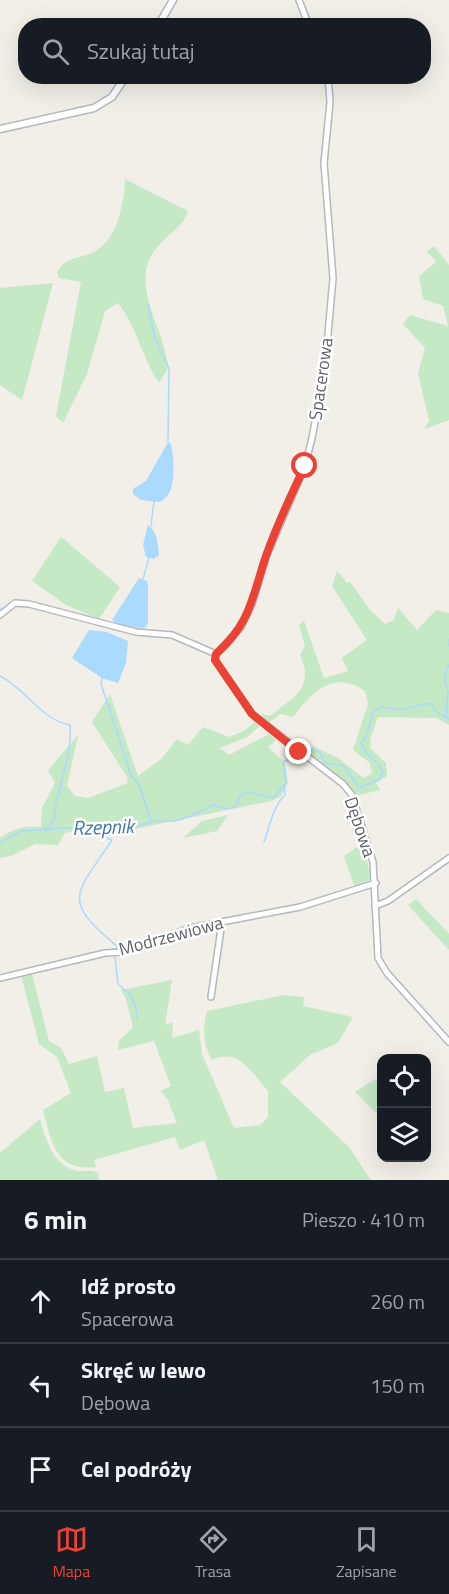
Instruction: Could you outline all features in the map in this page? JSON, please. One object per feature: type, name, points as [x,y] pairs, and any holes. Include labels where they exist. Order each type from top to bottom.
[{"type":"street","points":[[163,18],[173,0]]},
{"type":"street","points":[[299,0],[306,18]]},
{"type":"street","points":[[0,129],[94,108],[112,97],[121,84]]},
{"type":"street","name":"Spacerowa","points":[[216,654],[241,627],[252,604],[266,557],[305,466],[312,438],[325,368],[333,278],[324,163],[330,102],[328,84]]},
{"type":"street","points":[[0,615],[15,603],[29,604],[136,632],[172,634],[216,654]]},
{"type":"street","name":"Dębowa","points":[[216,654],[215,660],[252,714],[343,784],[352,795],[373,861],[376,883],[378,958],[382,967],[449,1042]]},
{"type":"street","points":[[375,906],[388,901],[449,858]]},
{"type":"street","name":"Modrzewiowa","points":[[0,978],[105,953],[124,952],[190,928],[300,907],[376,883]]},
{"type":"street","points":[[211,997],[222,922]]},
{"type":"green space","points":[[125,179],[188,211],[182,222],[154,251],[146,271],[148,299],[168,368],[159,383],[125,312],[118,303],[105,311],[87,374],[63,423],[56,416],[81,282],[59,278],[57,272],[69,260],[94,252],[109,238],[121,209]]},
{"type":"green space","points":[[434,246],[449,265],[449,420],[425,429],[429,420],[418,374],[425,348],[403,324],[410,315],[448,326],[443,306],[423,299],[419,276],[436,262],[427,251]]},
{"type":"green space","points":[[53,283],[22,400],[0,385],[0,288]]},
{"type":"green space","points":[[61,537],[120,587],[99,619],[66,605],[32,581]]},
{"type":"green space","points":[[337,571],[347,583],[350,582],[370,610],[385,624],[394,620],[398,608],[417,630],[436,610],[449,613],[449,725],[436,718],[378,717],[370,739],[371,749],[386,763],[387,776],[376,783],[380,790],[355,796],[350,787],[309,755],[312,746],[338,758],[363,778],[372,773],[370,763],[353,750],[368,704],[365,691],[343,682],[333,683],[316,692],[293,717],[280,714],[267,724],[261,714],[270,716],[300,691],[305,676],[300,655],[305,646],[299,625],[304,621],[324,678],[348,671],[342,658],[367,640],[332,586]]},
{"type":"green space","points":[[110,694],[138,776],[161,759],[177,739],[188,745],[203,727],[229,737],[244,731],[256,721],[261,725],[247,737],[220,748],[229,755],[269,734],[276,740],[268,747],[285,763],[288,783],[281,796],[271,801],[115,833],[86,828],[65,833],[58,845],[35,844],[11,856],[0,858],[0,838],[20,828],[41,827],[42,808],[55,783],[48,770],[78,735],[67,786],[75,796],[88,798],[128,783],[127,777],[92,722]]},
{"type":"green space","points":[[228,815],[217,831],[183,838],[202,821]]},
{"type":"green space","points":[[363,843],[371,880],[354,886],[344,856]]},
{"type":"green space","points":[[416,899],[449,934],[449,950],[408,905]]},
{"type":"green space","points":[[32,974],[49,1041],[61,1048],[69,1064],[97,1056],[105,1092],[124,1088],[133,1128],[177,1123],[167,1098],[160,1091],[171,1086],[154,1041],[118,1050],[119,1041],[133,1027],[126,999],[121,990],[172,980],[165,1025],[173,1022],[172,1038],[199,1030],[202,1054],[234,1128],[260,1125],[268,1117],[268,1091],[250,1069],[237,1059],[221,1057],[212,1060],[204,1037],[207,1011],[284,995],[304,997],[303,1006],[353,1017],[338,1043],[310,1055],[280,1082],[349,1147],[371,1180],[218,1180],[204,1140],[180,1150],[175,1137],[94,1160],[96,1167],[72,1165],[64,1160],[53,1143],[43,1110],[71,1093],[57,1057],[39,1044],[21,975]]},
{"type":"green space","points":[[375,1079],[377,1081],[377,1114],[355,1092]]},
{"type":"green space","points":[[40,1119],[47,1142],[55,1156],[74,1170],[98,1173],[99,1180],[0,1180],[0,1153]]},
{"type":"water","points":[[168,442],[171,444],[174,467],[169,493],[159,502],[141,500],[133,494],[133,489],[146,481]]},
{"type":"water","points":[[148,525],[155,534],[157,543],[159,555],[154,559],[146,557],[143,545]]},
{"type":"water","points":[[139,578],[147,581],[148,586],[148,623],[145,628],[122,627],[112,620]]},
{"type":"water","points":[[89,630],[107,632],[128,641],[126,663],[118,683],[102,678],[72,658]]},
{"type":"waterway","points":[[148,305],[155,339],[169,368],[168,441]]},
{"type":"waterway","points":[[151,526],[154,501]]},
{"type":"waterway","points":[[143,579],[149,558]]},
{"type":"waterway","points":[[449,639],[449,646]]},
{"type":"waterway","points":[[446,718],[448,691],[444,678],[449,664]]},
{"type":"waterway","name":"Rzepnik","points":[[0,676],[9,681],[50,717],[70,725],[68,753],[56,802],[55,817],[44,830],[124,828],[154,821],[174,821],[189,817],[213,805],[226,809],[235,807],[241,795],[248,792],[273,798],[286,783],[283,762],[301,755]]},
{"type":"waterway","points":[[102,678],[101,684],[131,775],[139,785],[151,820]]},
{"type":"waterway","name":"Rzepnik","points":[[305,753],[311,750],[320,752],[325,763],[344,766],[359,788],[380,779],[383,771],[361,743],[367,735],[372,713],[381,707],[400,710],[431,703],[435,711],[449,719]]},
{"type":"waterway","points":[[264,842],[275,810],[285,795],[284,786]]},
{"type":"waterway","points":[[98,827],[96,833],[112,840],[82,886],[81,907],[100,932],[119,948],[113,949]]},
{"type":"waterway","points":[[0,843],[21,831],[43,830]]},
{"type":"waterway","points":[[115,957],[118,984],[132,998],[137,1018]]},
{"type":"route","points":[[299,752],[252,714],[215,660],[216,654],[241,627],[252,604],[266,557],[305,466]]}]
